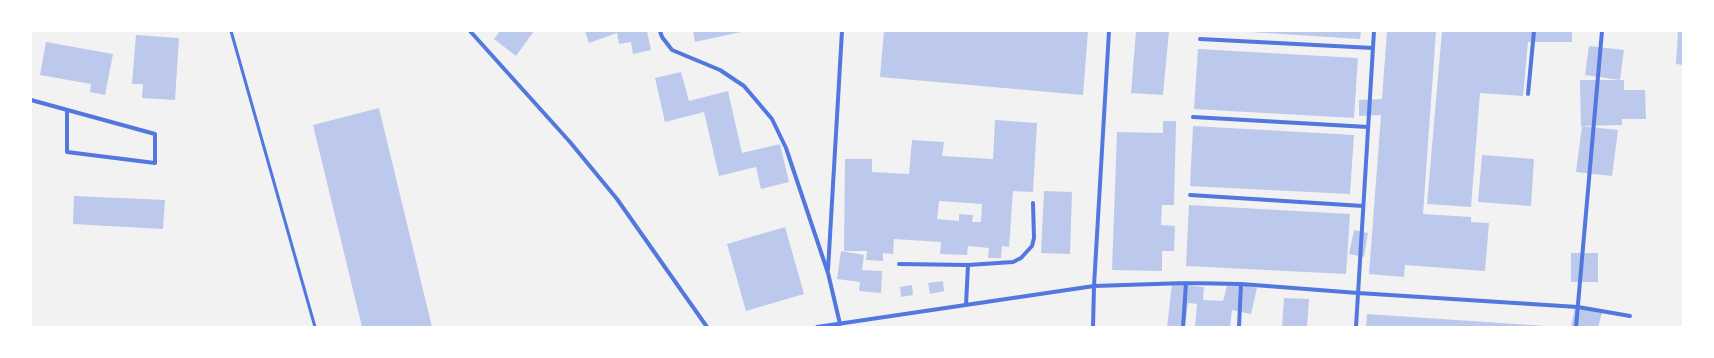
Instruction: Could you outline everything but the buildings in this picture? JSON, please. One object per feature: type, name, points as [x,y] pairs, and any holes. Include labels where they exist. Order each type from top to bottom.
[{"type":"street","points":[[470,31],[570,142],[617,199],[707,327]]},
{"type":"street","points":[[660,31],[662,37],[672,50],[720,70],[744,86],[772,119],[786,148],[828,273],[840,324]]},
{"type":"street","points":[[828,273],[842,31]]},
{"type":"street","points":[[1093,327],[1094,286],[1109,31]]},
{"type":"street","points":[[1356,327],[1374,31]]},
{"type":"street","points":[[1528,94],[1534,31]]},
{"type":"street","points":[[1576,327],[1602,31]]},
{"type":"street","points":[[1200,39],[1373,48]]},
{"type":"street","points":[[31,100],[155,134],[155,163],[67,152],[67,110]]},
{"type":"street","points":[[1193,117],[1368,127]]},
{"type":"street","points":[[1190,195],[1363,206]]},
{"type":"street","points":[[899,264],[968,265],[1013,262],[1027,253],[1034,238],[1033,203]]},
{"type":"street","points":[[966,305],[968,265]]},
{"type":"street","points":[[1183,327],[1186,284]]},
{"type":"street","points":[[817,327],[1094,286],[1186,284],[1241,284],[1578,307],[1630,316]]},
{"type":"street","points":[[1239,327],[1241,284]]},
{"type":"lane","points":[[231,31],[315,327]]}]
